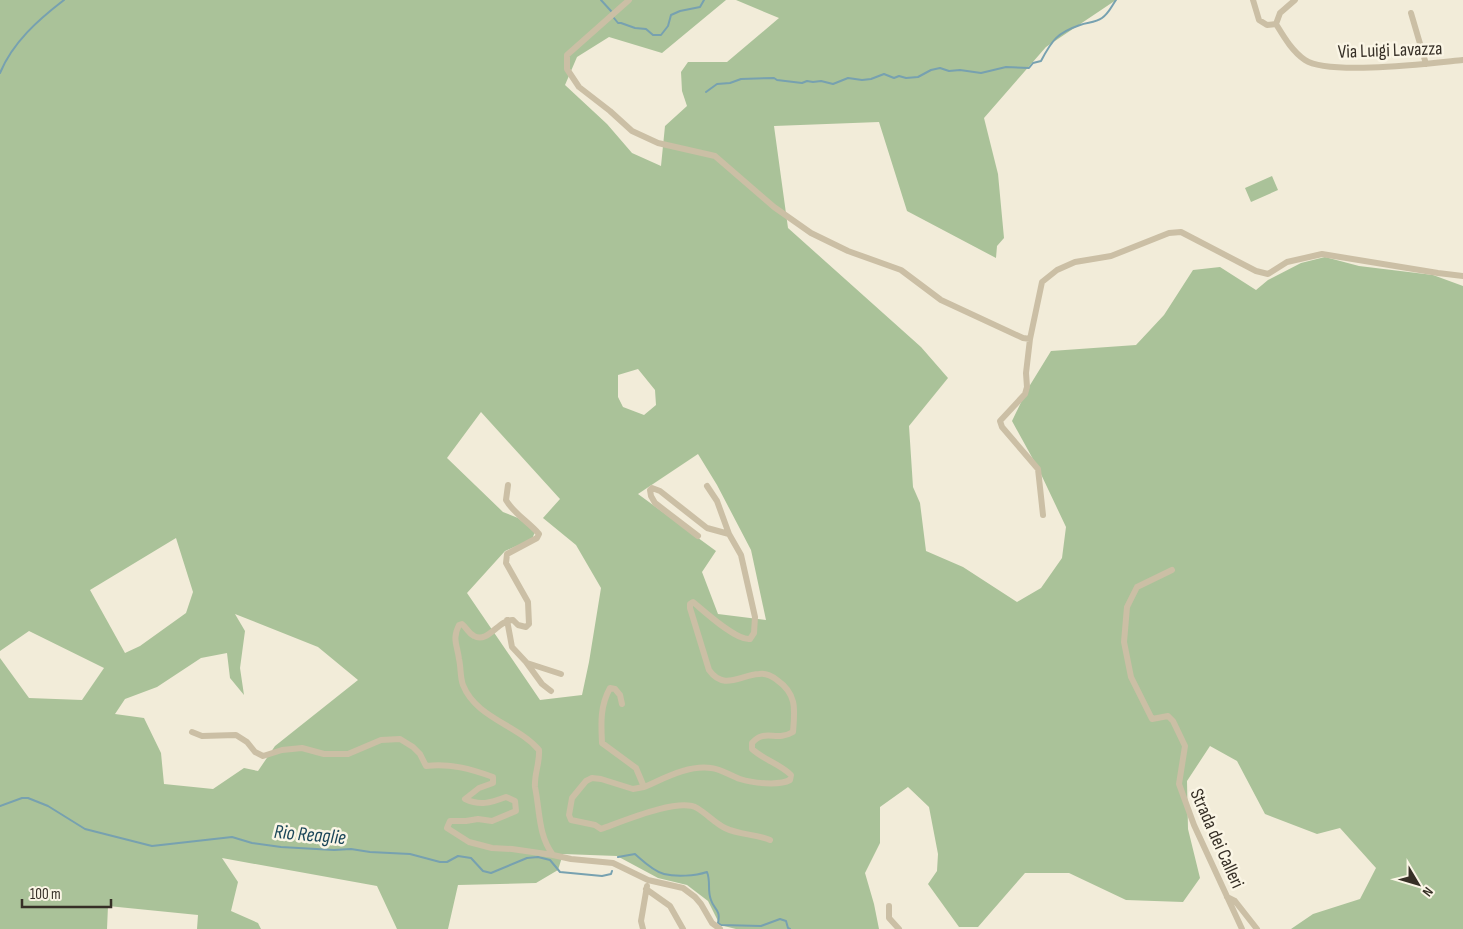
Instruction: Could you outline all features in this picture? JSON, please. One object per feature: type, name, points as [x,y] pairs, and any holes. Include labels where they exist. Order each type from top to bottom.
[{"type":"street","points":[[629,0],[566,55],[567,69],[579,87],[610,110],[632,131],[658,143],[715,156],[774,207],[811,233],[848,251],[901,270],[941,300],[1030,340]]},
{"type":"street","name":"Via Luigi Lavazza","points":[[1253,0],[1259,20],[1267,25],[1276,24],[1288,44],[1306,61],[1317,65],[1352,68],[1463,60]]},
{"type":"street","points":[[1276,24],[1280,13],[1295,0]]},
{"type":"street","points":[[1411,13],[1426,64]]},
{"type":"street","points":[[1043,515],[1038,468],[1002,428],[1000,421],[1025,394],[1030,340],[1042,282],[1057,270],[1075,262],[1111,256],[1169,232],[1181,232],[1256,271],[1268,274],[1287,262],[1322,254],[1463,276]]},
{"type":"street","points":[[508,485],[506,500],[511,508],[539,534],[537,538],[506,554],[506,563],[528,602],[529,624],[526,627],[518,625],[514,620],[507,620],[482,638],[476,638],[468,633],[462,624],[454,640],[459,656],[463,684],[471,700],[502,724],[523,736],[539,750],[540,760],[534,779],[534,787],[542,836],[553,854]]},
{"type":"street","points":[[707,486],[717,501],[729,534],[742,555],[755,617],[754,633],[750,638],[745,639],[718,623],[693,602],[690,604],[690,608],[709,670],[714,676],[731,681],[759,673],[771,676],[786,686],[792,697],[794,713],[793,732],[785,737],[763,735],[756,738],[752,743],[752,749],[759,755],[783,767],[791,774],[790,780],[785,782],[742,780],[712,768],[692,768],[644,787],[633,789],[592,778],[575,792],[569,816],[571,820],[594,825],[601,829],[662,808],[688,805],[697,808],[727,829],[759,835],[770,840]]},
{"type":"street","points":[[698,536],[655,503],[651,496],[650,490],[652,488],[660,491],[707,528],[729,534]]},
{"type":"street","name":"Strada dei Calleri","points":[[1172,570],[1137,587],[1127,607],[1124,642],[1131,677],[1152,719],[1168,716],[1185,746],[1178,784],[1194,825],[1242,929]]},
{"type":"street","points":[[507,620],[511,643],[542,684],[551,691]]},
{"type":"street","points":[[526,662],[561,674]]},
{"type":"street","points":[[622,704],[620,695],[615,689],[610,688],[605,697],[600,720],[602,743],[636,768],[644,787]]},
{"type":"street","points":[[192,732],[202,736],[236,735],[263,756],[282,750],[302,748],[324,754],[348,754],[381,740],[400,739],[420,754],[426,766],[459,766],[493,777],[493,783],[479,788],[465,799],[473,803],[488,804],[506,797],[516,801],[516,811],[492,821],[478,819],[450,821],[447,828],[469,842],[492,848],[553,854],[571,859],[613,863],[648,880],[683,888],[695,897],[712,924],[720,929]]},
{"type":"street","points":[[642,929],[641,921],[648,880]]},
{"type":"street","points":[[646,889],[670,906],[683,929]]},
{"type":"street","points":[[1227,896],[1235,901],[1257,929]]},
{"type":"street","points":[[889,906],[889,918],[899,929]]},
{"type":"green space","points":[[0,0],[726,0],[662,53],[609,37],[577,57],[565,85],[607,124],[632,153],[661,166],[665,126],[687,106],[682,91],[681,72],[688,62],[727,62],[779,18],[736,0],[1116,0],[1046,47],[984,118],[998,174],[1004,238],[997,246],[996,258],[907,211],[879,122],[774,126],[788,228],[921,347],[948,378],[909,426],[913,487],[920,503],[926,551],[963,567],[1017,602],[1041,588],[1062,558],[1066,527],[1039,470],[1012,421],[1027,390],[1051,351],[1136,345],[1164,315],[1193,270],[1220,267],[1256,290],[1268,280],[1301,263],[1325,257],[1359,266],[1433,275],[1463,286],[1463,929],[1291,929],[1313,914],[1360,899],[1376,868],[1340,828],[1317,834],[1265,814],[1237,761],[1210,746],[1187,781],[1188,829],[1200,878],[1183,902],[1126,900],[1069,873],[1025,873],[978,927],[959,927],[928,884],[937,871],[938,854],[929,807],[908,787],[880,807],[880,843],[865,873],[879,929],[736,929],[720,925],[708,901],[687,885],[658,878],[617,856],[563,854],[558,870],[536,883],[458,885],[448,929],[397,929],[377,886],[222,858],[238,882],[231,911],[258,923],[261,929],[197,929],[198,915],[108,906],[107,929],[0,929],[0,658],[29,698],[82,700],[104,668],[29,631],[0,651]],"holes":[[[638,369],[655,390],[656,405],[644,415],[623,407],[618,397],[618,375]],[[481,412],[560,499],[543,518],[576,545],[601,588],[582,695],[540,700],[467,593],[505,551],[532,539],[535,532],[518,518],[503,512],[447,458]],[[698,454],[717,485],[751,550],[766,620],[718,614],[702,572],[716,551],[638,494]],[[176,538],[193,592],[186,613],[140,646],[125,653],[90,590]],[[235,614],[318,647],[358,680],[275,746],[258,771],[244,768],[213,789],[164,784],[161,753],[144,718],[115,714],[125,699],[157,687],[201,658],[227,653],[230,678],[244,695],[240,668],[245,631]]]},
{"type":"green space","points":[[1272,176],[1278,190],[1251,202],[1245,188]]},
{"type":"waterway","points":[[0,73],[12,51],[27,32],[64,0]]},
{"type":"waterway","points":[[601,0],[611,11]]},
{"type":"waterway","points":[[614,18],[618,23],[646,29],[653,35],[661,35],[668,26],[671,15],[700,7],[704,0]]},
{"type":"waterway","points":[[706,92],[717,84],[730,83],[741,79],[774,78],[802,83],[821,81],[833,84],[848,78],[862,80],[884,74],[894,78],[899,76],[906,78],[918,77],[931,70],[940,68],[949,71],[960,70],[981,73],[1006,67],[1029,68],[1033,63],[1041,61],[1052,42],[1060,34],[1102,18],[1116,0]]},
{"type":"waterway","name":"Rio Reaglie","points":[[0,806],[22,798],[28,798],[48,806],[85,829],[152,846],[232,837],[252,843],[281,847],[351,849],[410,854],[440,862],[447,862],[458,856],[471,858],[483,871],[491,873],[527,858],[538,857],[550,860],[560,872],[602,876],[611,874],[612,871]]},
{"type":"waterway","name":"Rio Reaglie","points":[[618,857],[635,854],[656,871],[669,875],[680,876],[707,872],[710,896],[718,912],[718,923],[721,925],[761,926],[780,919],[786,921],[790,929]]}]
